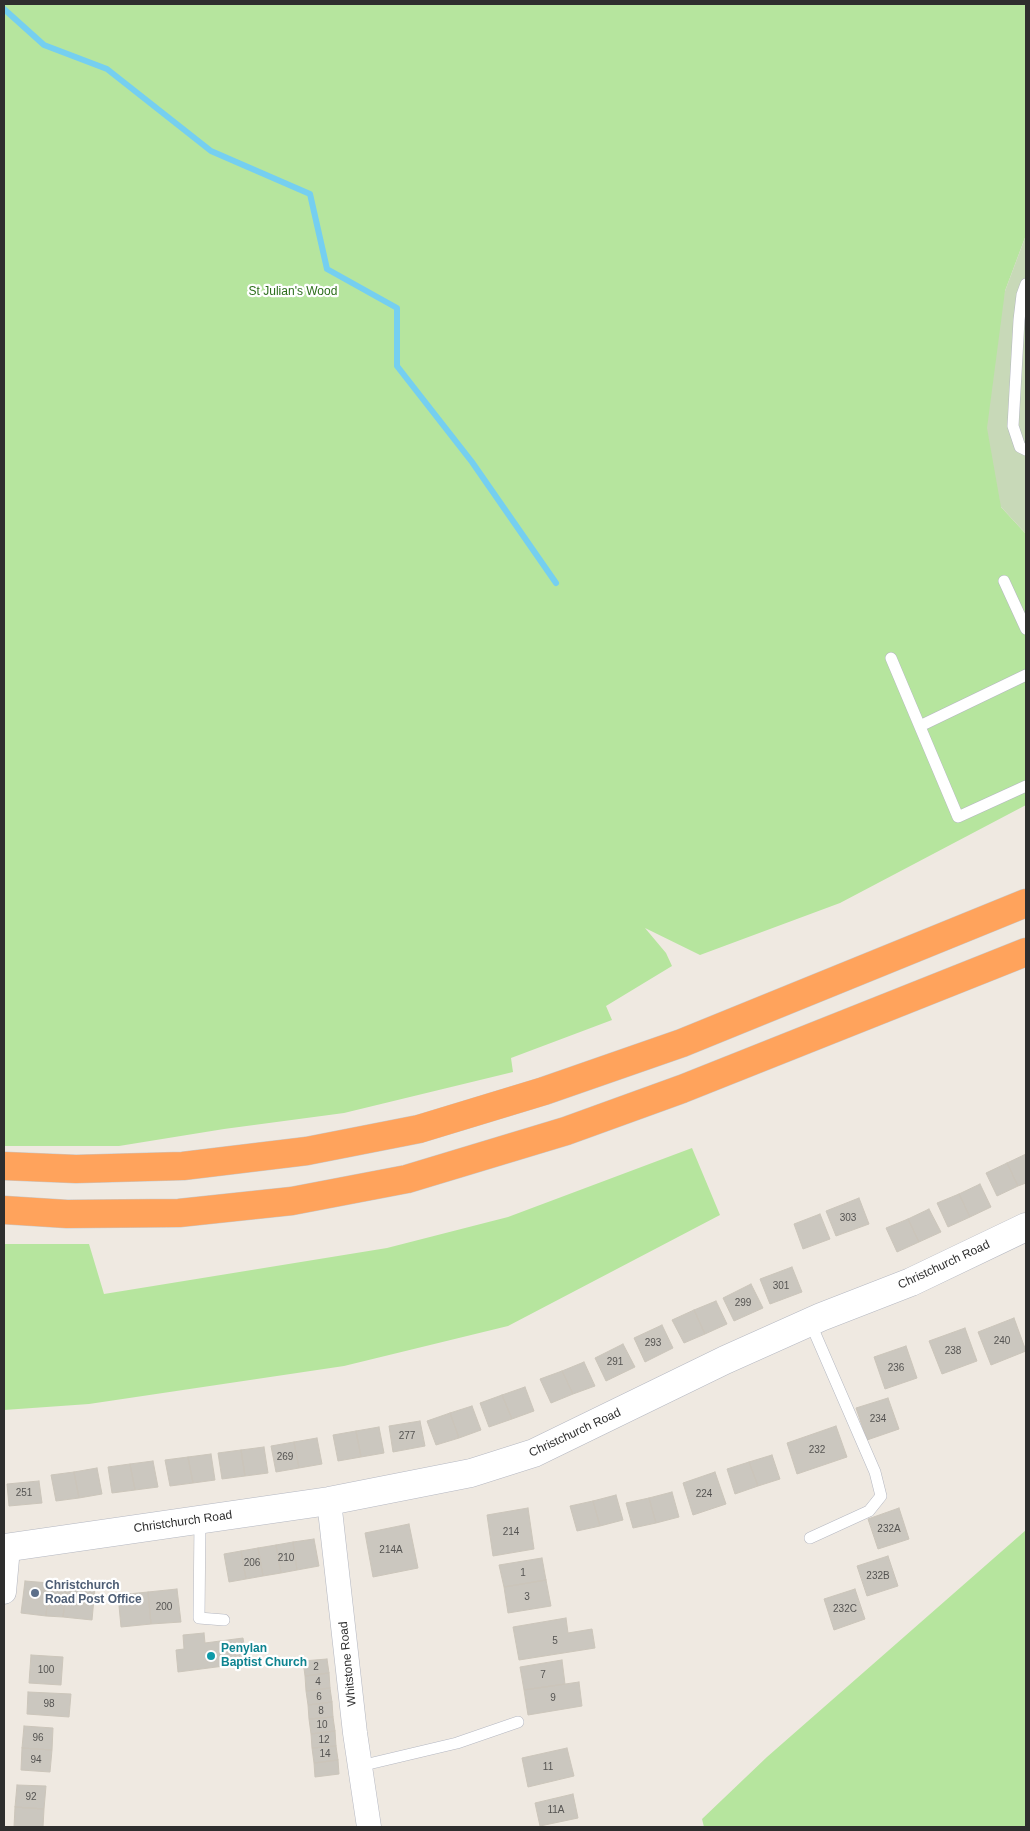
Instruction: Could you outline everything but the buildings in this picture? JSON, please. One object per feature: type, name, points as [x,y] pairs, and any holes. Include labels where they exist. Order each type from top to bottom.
[{"type":"highway","points":[[4,1166],[76,1169],[183,1166],[307,1151],[419,1129],[544,1091],[682,1044],[1026,903]]},
{"type":"highway","points":[[4,1210],[67,1214],[179,1213],[292,1200],[407,1179],[566,1131],[673,1092],[1026,952]]},
{"type":"street","name":"Christchurch Road","points":[[6,1548],[330,1501],[471,1473],[534,1454],[810,1322],[911,1282],[1026,1227]]},
{"type":"street","name":"Whitstone Road","points":[[330,1501],[360,1766],[369,1827]]},
{"type":"street","points":[[4,1592],[6,1548]]},
{"type":"lane","points":[[1026,284],[1022,295],[1023,320],[1013,426],[1020,447],[1026,450]]},
{"type":"lane","points":[[1004,581],[1026,629]]},
{"type":"lane","points":[[891,658],[958,817],[1026,786]]},
{"type":"lane","points":[[920,726],[1026,675]]},
{"type":"lane","points":[[810,1322],[875,1472],[881,1496],[870,1511],[810,1538]]},
{"type":"lane","points":[[200,1520],[199,1618],[224,1620]]},
{"type":"lane","points":[[360,1766],[457,1743],[518,1722]]},
{"type":"green space","name":"St Julian's Wood","points":[[4,4],[1026,4],[1026,235],[1005,291],[1001,507],[1026,534],[1026,805],[840,903],[700,955],[645,928],[666,953],[672,966],[606,1006],[612,1020],[511,1058],[513,1072],[344,1113],[224,1129],[119,1146],[4,1146]]},
{"type":"green space","points":[[1026,235],[1026,534],[1001,507],[987,428],[1005,291]]},
{"type":"green space","points":[[692,1148],[720,1215],[508,1326],[344,1366],[89,1404],[4,1410],[4,1244],[89,1244],[104,1294],[387,1248],[508,1217]]},
{"type":"green space","points":[[1026,1530],[1026,1827],[704,1827],[702,1819],[767,1757]]},
{"type":"waterway","points":[[4,9],[44,45],[107,69],[211,151],[310,194],[327,269],[397,308],[397,366],[472,462],[556,583]]},
{"type":"place","name":"Christchurch Road Post Office","points":[[35,1593]]},
{"type":"place","name":"Penylan Baptist Church","points":[[211,1656]]}]
